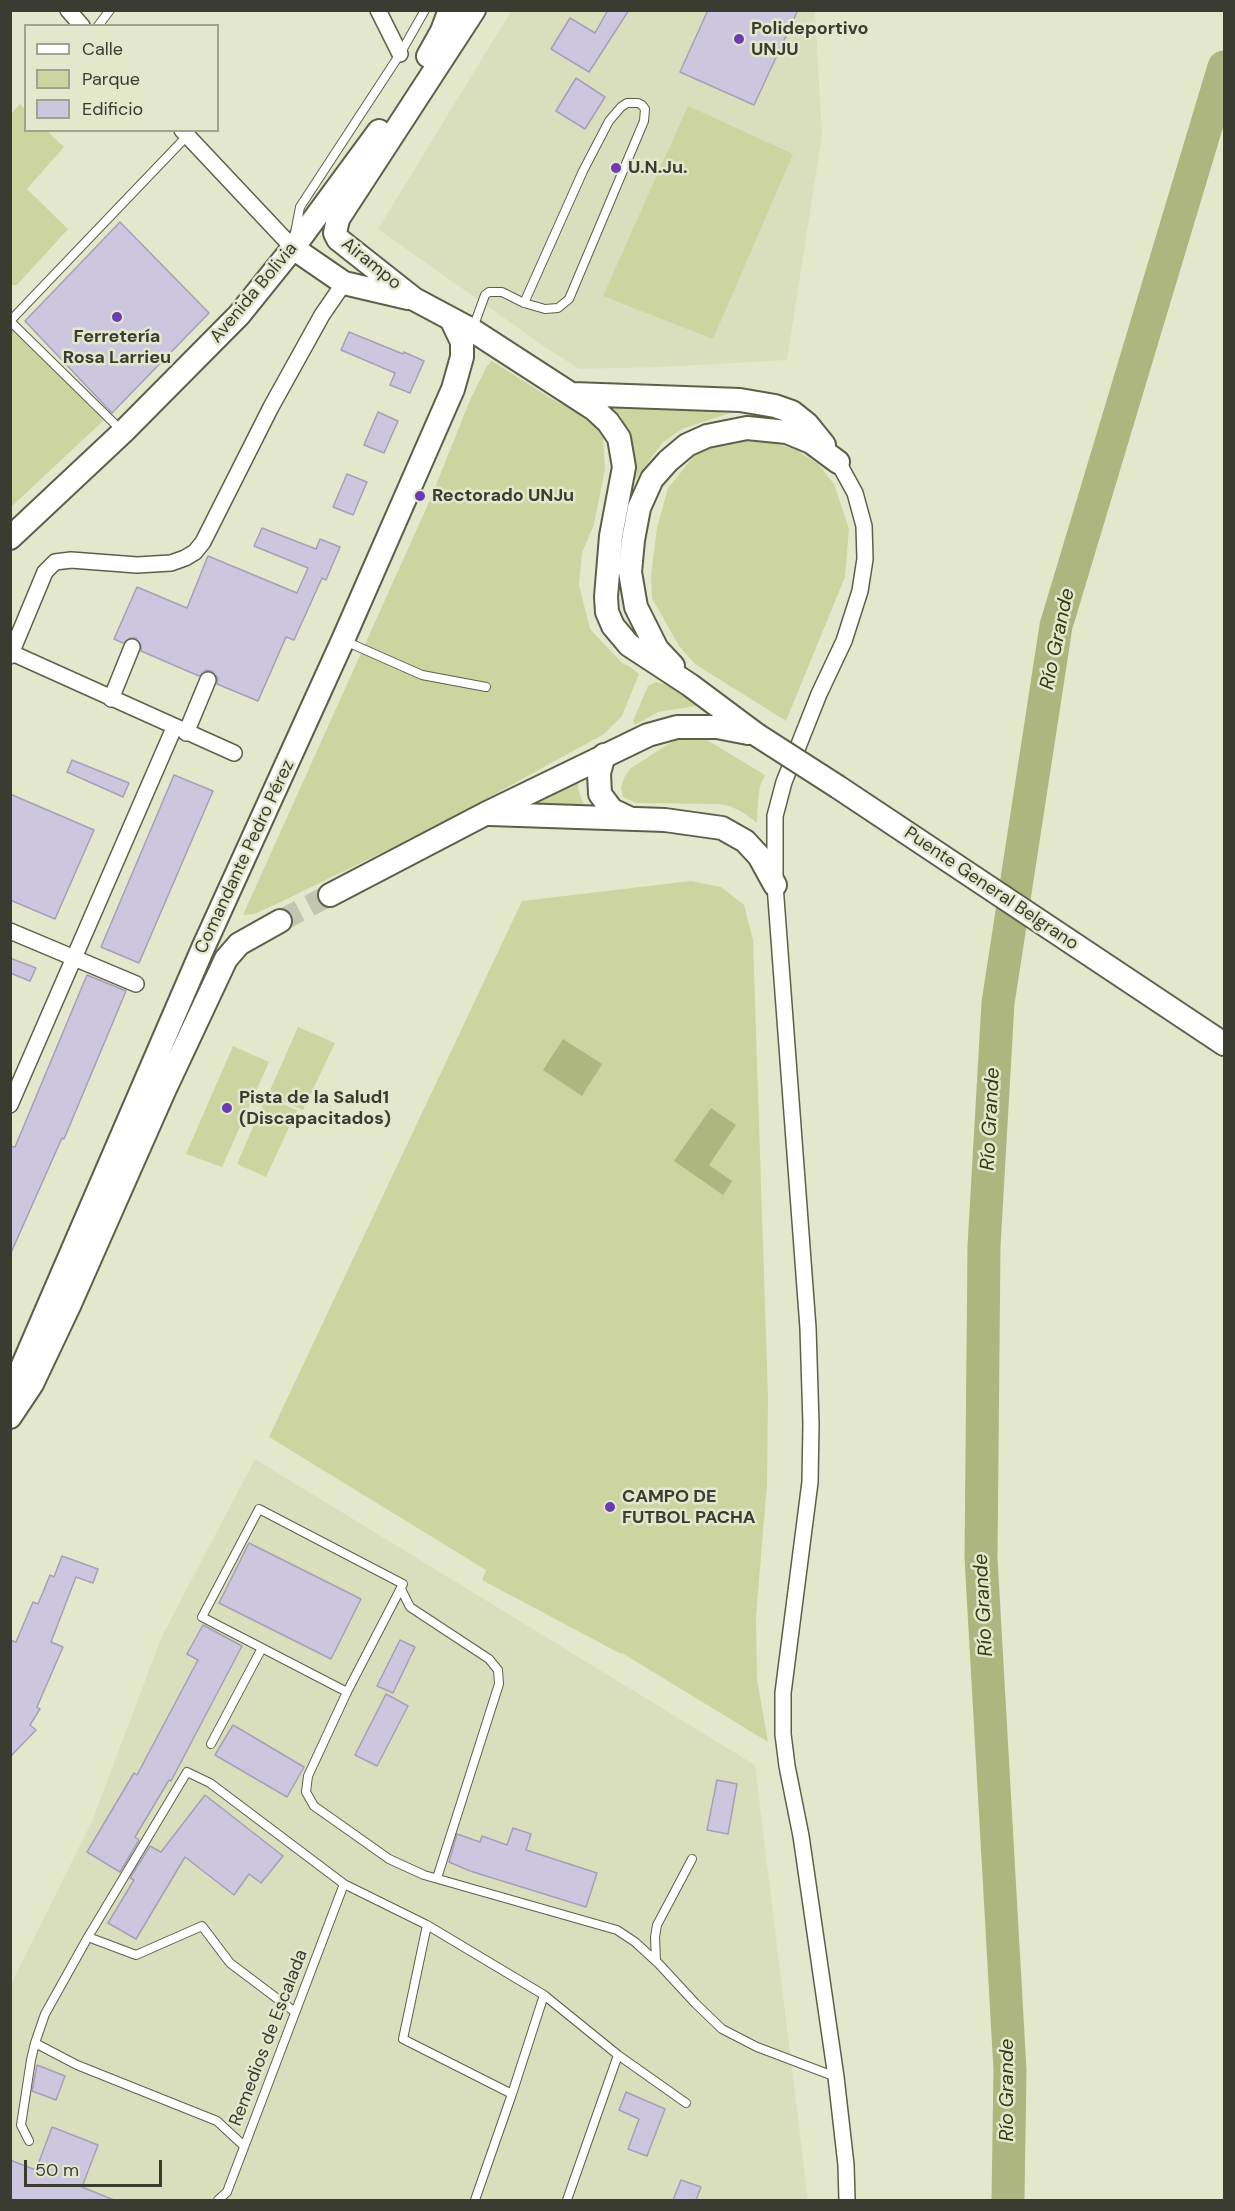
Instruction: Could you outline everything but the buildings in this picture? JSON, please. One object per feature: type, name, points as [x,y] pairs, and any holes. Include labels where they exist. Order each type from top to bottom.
[{"type":"main road","name":"Avenida Bolivia","points":[[10,538],[123,432],[239,315],[293,248],[413,82],[454,10]]},
{"type":"main road","name":"Airampo","points":[[474,10],[336,225],[335,233],[338,239],[414,299],[472,330],[594,409],[608,422],[619,438],[624,467],[611,536],[607,612],[613,626],[629,645],[690,685]]},
{"type":"main road","name":"Airampo","points":[[293,248],[344,283],[414,299]]},
{"type":"main road","name":"Comandante Pedro Pérez","points":[[10,1395],[202,948],[343,640],[459,374],[462,342],[451,319]]},
{"type":"main road","points":[[569,394],[740,400],[775,406],[792,412],[807,424],[838,462]]},
{"type":"main road","points":[[690,685],[657,649],[636,607],[630,572],[633,540],[639,508],[652,479],[668,460],[687,445],[707,436],[747,428],[787,432],[811,442],[838,462]]},
{"type":"main road","name":"Puente General Belgrano","points":[[690,685],[757,735],[1224,1044]]},
{"type":"main road","points":[[330,895],[485,814],[648,735],[677,728],[717,727],[757,735]]},
{"type":"main road","points":[[604,755],[599,773],[600,794],[612,810],[631,818]]},
{"type":"main road","points":[[485,814],[631,818],[695,823],[729,831],[745,841],[759,856],[775,885]]},
{"type":"main road","points":[[10,1417],[32,1384],[69,1306],[164,1091],[226,959],[239,944],[280,921]]},
{"type":"street","points":[[68,10],[80,24]]},
{"type":"street","points":[[378,10],[400,54]]},
{"type":"street","points":[[184,133],[293,248]]},
{"type":"street","points":[[234,753],[11,654],[45,572],[56,562],[71,560],[137,565],[171,563],[195,552],[206,536],[271,407],[322,315],[344,283]]},
{"type":"street","points":[[838,462],[855,493],[864,526],[866,559],[860,591],[844,641],[819,694],[784,782],[775,816],[775,885],[808,1328],[811,1424],[810,1482],[783,1693],[783,1734],[801,1836],[836,2078],[846,2165],[847,2200]]},
{"type":"street","points":[[111,699],[132,647]]},
{"type":"street","points":[[10,1105],[73,958],[180,730],[208,680]]},
{"type":"street","points":[[10,931],[136,984]]},
{"type":"lane","points":[[100,24],[110,10]]},
{"type":"lane","points":[[293,248],[300,207],[400,54],[425,10]]},
{"type":"lane","points":[[472,330],[485,295],[489,292],[502,292],[524,303],[538,308],[552,309],[563,306],[569,299],[644,121],[645,109],[642,105],[627,103],[621,106],[609,121],[583,171],[524,303]]},
{"type":"lane","points":[[123,432],[10,321],[184,133]]},
{"type":"lane","points":[[343,640],[422,675],[486,687]]},
{"type":"lane","points":[[347,1692],[202,1617],[258,1509],[403,1584],[347,1692],[308,1776],[306,1792],[314,1806],[389,1859],[437,1878],[617,1930],[635,1942],[656,1961],[722,2029],[757,2047],[836,2078]]},
{"type":"lane","points":[[401,1589],[410,1606],[489,1659],[498,1670],[499,1684],[437,1878]]},
{"type":"lane","points":[[211,1744],[262,1648]]},
{"type":"lane","points":[[29,2141],[21,2125],[31,2060],[45,2014],[88,1937],[188,1772],[210,1783],[344,1884],[427,1925],[544,1995],[618,2055],[686,2103]]},
{"type":"lane","points":[[656,1961],[657,1925],[692,1859]]},
{"type":"lane","name":"Remedios de Escalada","points":[[218,2200],[227,2192],[344,1884]]},
{"type":"lane","points":[[427,1925],[403,2039],[512,2094]]},
{"type":"lane","points":[[88,1937],[136,1955],[202,1926],[230,1963],[295,2012]]},
{"type":"lane","points":[[475,2200],[544,1995]]},
{"type":"lane","points":[[35,2043],[77,2065],[217,2121],[244,2146]]},
{"type":"lane","points":[[567,2200],[618,2055]]},
{"type":"shaded area","name":"U.N.Ju.","points":[[511,11],[815,11],[822,135],[787,360],[579,369],[378,229]]},
{"type":"shaded area","points":[[563,1039],[602,1064],[582,1096],[543,1070]]},
{"type":"shaded area","points":[[711,1108],[736,1125],[709,1165],[732,1181],[723,1195],[674,1161]]},
{"type":"shaded area","points":[[255,1459],[755,1765],[808,2200],[11,2200],[10,1986],[92,1821],[162,1636]]},
{"type":"green space","points":[[20,104],[24,108],[24,132],[48,132],[64,147],[27,189],[68,229],[17,285],[11,285],[11,114]]},
{"type":"green space","points":[[688,106],[793,154],[713,339],[603,296]]},
{"type":"green space","points":[[11,328],[104,420],[11,507]]},
{"type":"green space","points":[[492,361],[571,409],[592,424],[603,437],[605,469],[594,524],[582,553],[579,585],[590,629],[622,663],[639,674],[622,716],[604,734],[444,822],[283,901],[254,914],[243,915],[430,500],[470,400],[487,366]]},
{"type":"green space","points":[[606,403],[730,413],[682,429],[663,442],[628,490],[631,443],[620,415]]},
{"type":"green space","points":[[747,438],[773,442],[796,450],[818,464],[834,484],[849,529],[845,577],[786,721],[695,664],[679,646],[652,598],[651,575],[657,528],[668,488],[699,450]]},
{"type":"green space","points":[[656,682],[669,685],[702,705],[658,712],[635,725],[633,721],[648,686]]},
{"type":"green space","points":[[687,736],[707,740],[765,775],[760,786],[757,823],[730,806],[637,803],[623,797],[621,787],[631,768],[675,740]]},
{"type":"green space","points":[[579,778],[578,789],[585,809],[526,807],[548,793]]},
{"type":"green space","points":[[691,881],[721,887],[744,905],[753,940],[768,1398],[767,1484],[756,1616],[757,1679],[768,1742],[622,1653],[482,1580],[486,1570],[269,1437],[522,901]]},
{"type":"green space","points":[[298,1027],[335,1043],[303,1110],[268,1095]]},
{"type":"green space","name":"Pista de la Salud1 (Discapacitados)","points":[[233,1046],[269,1062],[222,1167],[186,1154]]},
{"type":"green space","points":[[266,1097],[297,1110],[266,1177],[237,1164]]},
{"type":"waterway","name":"Río Grande","points":[[1008,2200],[1010,2070],[981,1558],[984,1246],[998,1003],[1056,626],[1224,67]]},
{"type":"tunnel","points":[[280,921],[330,895]]},
{"type":"place","name":"Polideportivo UNJU","points":[[739,39]]},
{"type":"place","name":"U.N.Ju.","points":[[616,168]]},
{"type":"place","name":"Ferretería Rosa Larrieu","points":[[117,317]]},
{"type":"place","name":"Rectorado UNJu","points":[[420,496]]},
{"type":"place","name":"Pista de la Salud1 (Discapacitados)","points":[[227,1108]]},
{"type":"place","name":"CAMPO DE FUTBOL PACHA","points":[[610,1507]]}]
